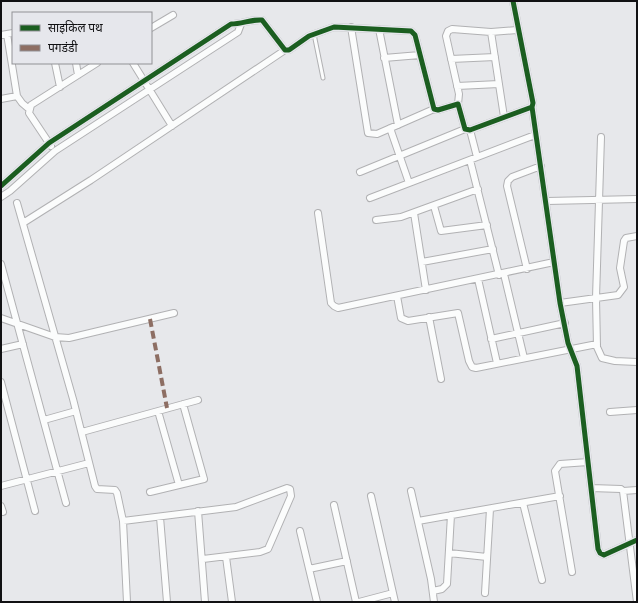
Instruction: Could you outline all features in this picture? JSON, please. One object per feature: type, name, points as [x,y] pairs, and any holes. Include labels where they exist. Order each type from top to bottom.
[{"type":"street","points":[[513,1],[517,30],[533,103],[535,135],[547,201],[560,303],[570,348],[577,366],[600,553],[609,554],[637,540]]},
{"type":"street","points":[[152,27],[173,15]]},
{"type":"street","points":[[1,186],[49,143],[231,24],[242,24],[258,19],[262,20],[285,50]]},
{"type":"street","points":[[1,197],[10,191],[55,150],[238,32],[242,24]]},
{"type":"street","points":[[23,223],[285,50],[289,50],[314,34],[334,27],[411,31],[415,34],[434,109]]},
{"type":"street","points":[[350,27],[366,130],[372,134],[398,125],[434,109],[438,110],[458,104]]},
{"type":"street","points":[[379,29],[398,125]]},
{"type":"street","points":[[517,30],[491,32],[452,29],[448,31],[446,36],[460,98],[458,104],[468,130],[474,158],[478,189],[492,249],[501,275],[524,358]]},
{"type":"street","points":[[491,32],[504,117]]},
{"type":"street","points":[[7,34],[17,96],[29,109],[32,118],[55,150]]},
{"type":"street","points":[[384,58],[420,55]]},
{"type":"street","points":[[451,59],[495,57]]},
{"type":"street","points":[[55,64],[60,87]]},
{"type":"street","points":[[76,64],[78,75]]},
{"type":"street","points":[[29,109],[31,105],[95,64]]},
{"type":"street","points":[[134,64],[172,126]]},
{"type":"street","points":[[457,86],[499,84]]},
{"type":"street","points":[[1,99],[17,96]]},
{"type":"street","points":[[360,172],[532,106]]},
{"type":"street","points":[[390,128],[409,183]]},
{"type":"street","points":[[370,198],[535,135]]},
{"type":"street","points":[[601,137],[596,298],[597,344],[602,358],[637,364]]},
{"type":"street","points":[[527,269],[507,186],[508,181],[512,177],[541,166]]},
{"type":"street","points":[[376,220],[401,217],[478,189]]},
{"type":"street","points":[[547,201],[637,199]]},
{"type":"street","points":[[17,203],[97,489],[115,490],[117,493],[123,521],[127,602]]},
{"type":"street","points":[[434,206],[441,231],[487,225]]},
{"type":"street","points":[[318,213],[331,303],[338,308],[501,275],[554,262]]},
{"type":"street","points":[[414,213],[426,290]]},
{"type":"street","points":[[560,303],[596,298],[622,292],[624,287],[620,268],[624,242],[626,238],[637,236]]},
{"type":"street","points":[[422,262],[492,249]]},
{"type":"street","points":[[1,264],[66,503]]},
{"type":"street","points":[[478,279],[497,363]]},
{"type":"street","points":[[397,296],[401,318],[404,321],[458,313],[470,365],[476,368],[570,348],[597,344]]},
{"type":"street","points":[[1,318],[55,338],[69,338],[174,313]]},
{"type":"street","points":[[429,317],[442,379]]},
{"type":"street","points":[[491,339],[564,323]]},
{"type":"street","points":[[1,349],[23,344]]},
{"type":"street","points":[[1,382],[35,511]]},
{"type":"street","points":[[82,432],[198,400]]},
{"type":"street","points":[[150,492],[204,479],[183,404]]},
{"type":"street","points":[[158,410],[179,485]]},
{"type":"street","points":[[610,412],[637,410]]},
{"type":"street","points":[[44,420],[76,411]]},
{"type":"street","points":[[572,572],[555,471],[556,467],[560,464],[588,462]]},
{"type":"street","points":[[1,486],[89,463]]},
{"type":"street","points":[[123,521],[236,507],[287,488],[290,489],[291,496],[268,549],[260,552],[203,559]]},
{"type":"street","points":[[591,488],[621,489],[623,491],[637,490]]},
{"type":"street","points":[[411,491],[433,591],[434,602]]},
{"type":"street","points":[[623,491],[631,543],[637,602]]},
{"type":"street","points":[[371,496],[396,602]]},
{"type":"street","points":[[418,521],[523,504],[560,496]]},
{"type":"street","points":[[523,504],[542,580]]},
{"type":"street","points":[[334,505],[358,602],[393,593]]},
{"type":"street","points":[[1,506],[3,512]]},
{"type":"street","points":[[485,593],[490,509]]},
{"type":"street","points":[[198,511],[203,559],[205,602]]},
{"type":"street","points":[[433,591],[442,589],[446,584],[451,515]]},
{"type":"street","points":[[160,516],[167,602]]},
{"type":"street","points":[[300,531],[317,602]]},
{"type":"street","points":[[449,553],[488,557]]},
{"type":"street","points":[[226,557],[232,602]]},
{"type":"street","points":[[309,569],[347,561]]},
{"type":"lane","points":[[314,34],[323,78]]},
{"type":"marked path","points":[[150,319],[167,408]]},
{"type":"cycle path","points":[[1,186],[49,143],[231,24],[254,20],[262,20],[285,50],[289,50],[309,36],[334,27],[411,31],[415,35],[434,109],[438,110],[458,104],[465,129],[470,130],[532,107],[533,103],[513,1]]},
{"type":"cycle path","points":[[532,107],[560,303],[568,343],[577,366],[598,549],[600,553],[604,555],[637,540]]}]
